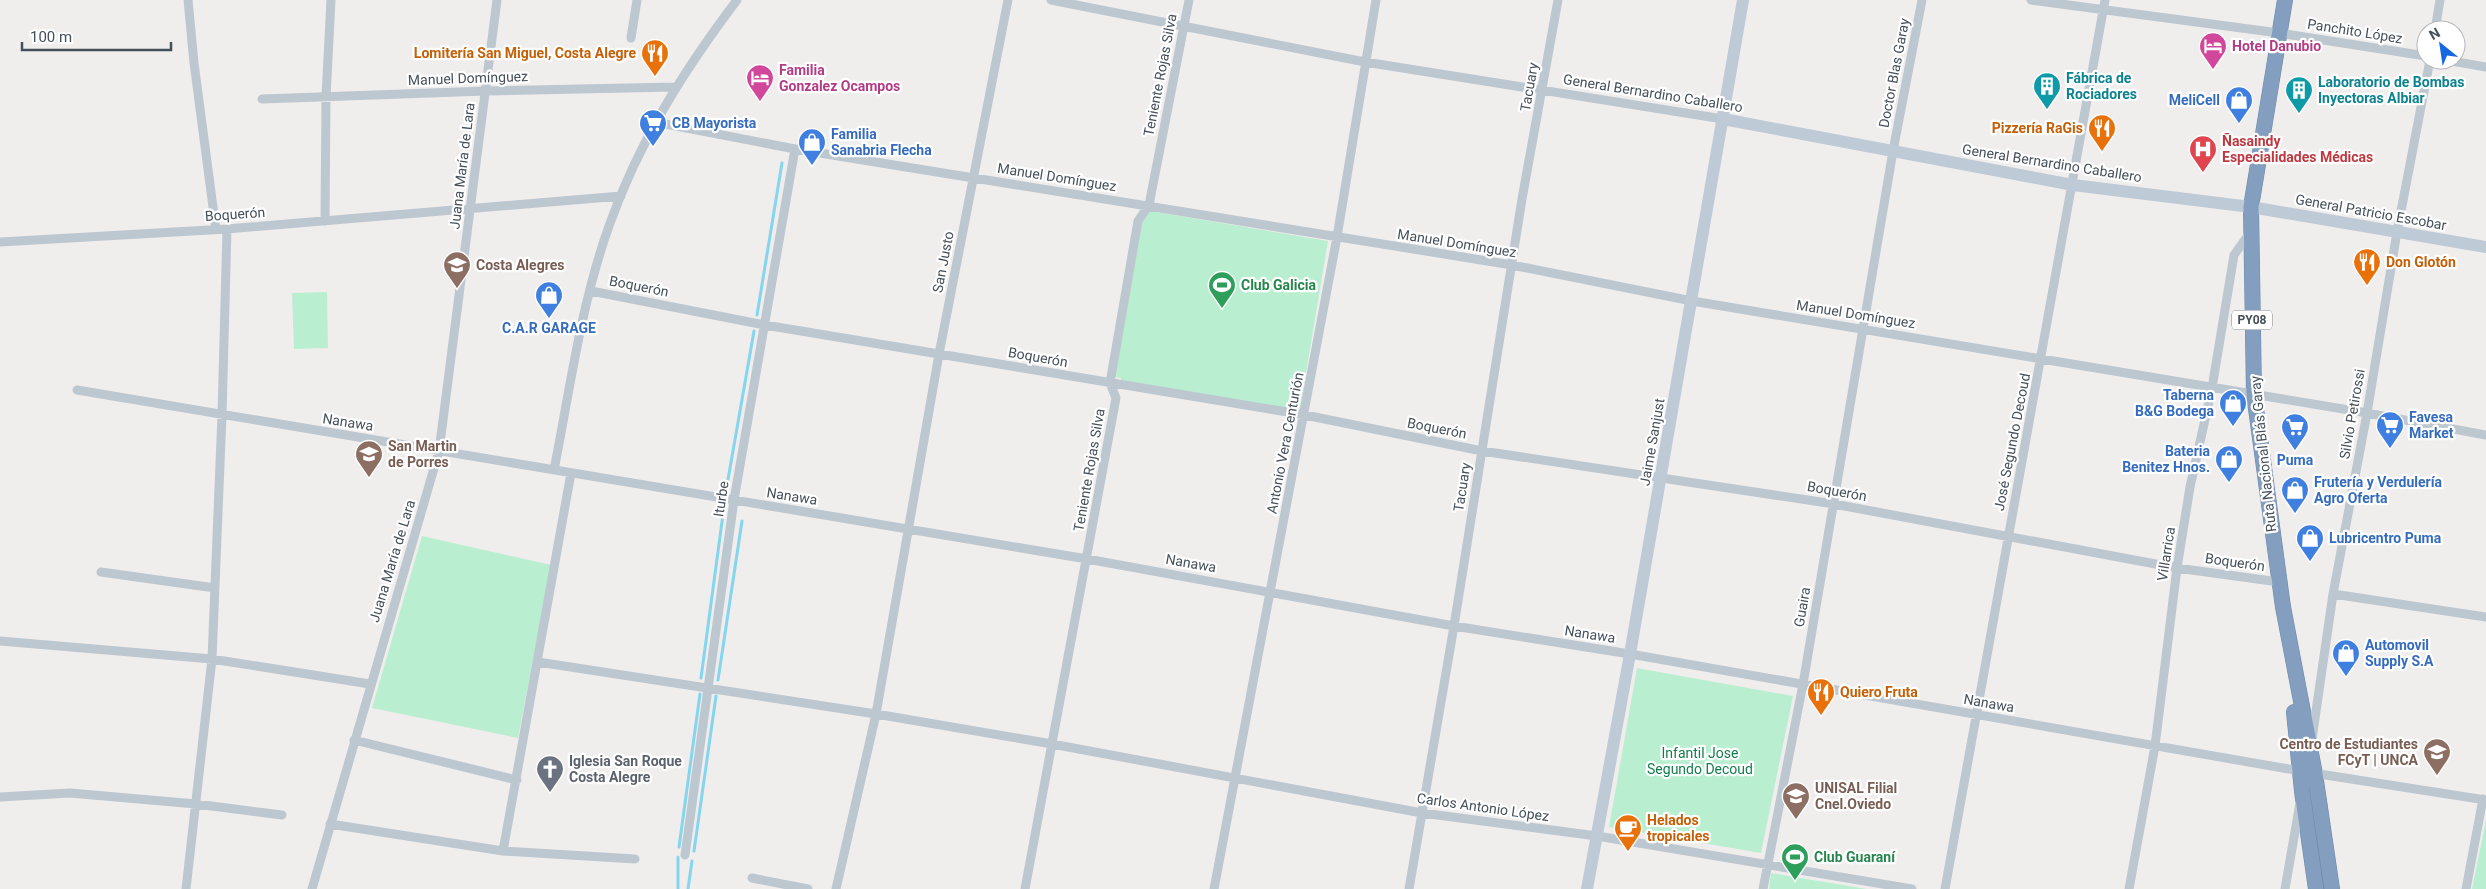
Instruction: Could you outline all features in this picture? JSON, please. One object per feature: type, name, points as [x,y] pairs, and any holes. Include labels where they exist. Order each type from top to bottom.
[{"type":"highway","name":"Ruta Nacional Blás Garay","points":[[2285,0],[2251,207],[2254,394],[2288,640],[2315,774],[2332,889]]},
{"type":"highway","name":"Ruta Nacional Blás Garay","points":[[2288,640],[2302,791],[2316,889]]},
{"type":"main road","name":"Jaime Sanjust","points":[[1587,889],[1692,301],[1743,0]]},
{"type":"main road","name":"General Bernardino Caballero","points":[[1723,119],[2073,184],[2251,207]]},
{"type":"main road","name":"General Patricio Escobar","points":[[2251,207],[2486,247]]},
{"type":"street","points":[[188,0],[194,63],[216,230]]},
{"type":"street","points":[[325,221],[326,97],[331,0]]},
{"type":"street","name":"Juana María de Lara","points":[[312,889],[439,451],[497,0]]},
{"type":"street","points":[[631,38],[637,0]]},
{"type":"street","points":[[554,470],[591,291],[609,227],[621,196],[654,122],[675,87],[737,0]]},
{"type":"street","name":"San Justo","points":[[836,889],[876,714],[939,354],[1008,0]]},
{"type":"street","name":"General Bernardino Caballero","points":[[1051,0],[1365,62],[1723,119]]},
{"type":"street","name":"Teniente Rojas Silva","points":[[1026,889],[1116,398],[1110,383],[1138,222],[1149,205],[1189,0]]},
{"type":"street","name":"Antonio Vera Centurión","points":[[1214,889],[1305,415],[1337,237],[1376,0]]},
{"type":"street","name":"Tacuary","points":[[1409,889],[1454,626],[1512,265],[1558,0]]},
{"type":"street","name":"Doctor Blas Garay","points":[[1864,328],[1893,151],[1922,0]]},
{"type":"street","name":"Panchito López","points":[[2031,0],[2279,33],[2416,54]]},
{"type":"street","name":"José Segundo Decoud","points":[[1945,889],[2105,0]]},
{"type":"street","points":[[2437,20],[2440,0]]},
{"type":"street","points":[[2466,64],[2486,67]]},
{"type":"street","name":"Silvio Petirossi","points":[[2300,771],[2310,750],[2333,594],[2367,412],[2397,232],[2428,70]]},
{"type":"street","name":"Manuel Domínguez","points":[[262,99],[675,87]]},
{"type":"street","name":"Manuel Domínguez","points":[[654,122],[795,149],[1512,265],[1692,301],[2367,412],[2486,435]]},
{"type":"street","name":"Iturbe","points":[[685,855],[734,500],[795,149]]},
{"type":"street","name":"Boquerón","points":[[0,242],[216,230],[621,196]]},
{"type":"street","points":[[186,889],[212,659],[227,229]]},
{"type":"street","name":"Villarrica","points":[[2129,889],[2155,746],[2177,568],[2190,487],[2212,388],[2234,256],[2252,230]]},
{"type":"street","name":"Boquerón","points":[[591,291],[765,324],[1305,415],[1482,451],[1661,476],[1834,504],[2177,568],[2279,582]]},
{"type":"street","name":"Guaira","points":[[1762,889],[1803,684],[1864,328]]},
{"type":"street","name":"Nanawa","points":[[77,390],[1086,559],[1271,591],[1454,626],[1630,654],[2315,774],[2485,799]]},
{"type":"street","points":[[504,851],[571,473]]},
{"type":"street","points":[[101,572],[215,588]]},
{"type":"street","points":[[2333,594],[2486,617]]},
{"type":"street","points":[[0,641],[212,659],[370,684]]},
{"type":"street","name":"Carlos Antonio López","points":[[538,662],[708,687],[1052,744],[1422,813],[1597,836],[1912,889]]},
{"type":"street","points":[[354,740],[517,780]]},
{"type":"street","points":[[2285,889],[2302,791]]},
{"type":"street","points":[[0,797],[70,793],[196,804],[282,815]]},
{"type":"street","points":[[2466,889],[2485,799]]},
{"type":"street","points":[[330,824],[504,851],[634,859]]},
{"type":"street","points":[[752,878],[808,889]]},
{"type":"green space","name":"Club Galicia","points":[[1150,211],[1328,241],[1300,409],[1294,410],[1121,380],[1121,378],[1115,377],[1142,223]]},
{"type":"green space","points":[[327,292],[328,348],[294,349],[292,293]]},
{"type":"green space","points":[[422,536],[551,565],[518,738],[372,708]]},
{"type":"green space","name":"Infantil Jose Segundo Decoud","points":[[1637,668],[1793,696],[1761,853],[1609,827]]},
{"type":"green space","points":[[2486,820],[2486,889],[2472,889]]},
{"type":"green space","name":"Club Guaraní","points":[[1771,873],[1867,889],[1769,889]]},
{"type":"waterway","points":[[757,315],[782,163]]},
{"type":"waterway","points":[[726,491],[754,331]]},
{"type":"waterway","points":[[701,678],[724,507]]},
{"type":"waterway","points":[[718,680],[742,521]]},
{"type":"waterway","points":[[679,847],[700,694]]},
{"type":"waterway","points":[[694,851],[716,696]]},
{"type":"waterway","points":[[678,857],[678,889]]},
{"type":"waterway","points":[[688,889],[692,861]]},
{"type":"place","name":"Hotel Danubio","points":[[2213,70]]},
{"type":"place","name":"Lomitería San Miguel, Costa Alegre","points":[[655,77]]},
{"type":"place","name":"Familia Gonzalez Ocampos","points":[[760,102]]},
{"type":"place","name":"Fábrica de Rociadores","points":[[2047,110]]},
{"type":"place","name":"Laboratorio de Bombas Inyectoras Albiar","points":[[2299,114]]},
{"type":"place","name":"MeliCell","points":[[2239,124]]},
{"type":"place","name":"CB Mayorista","points":[[653,147]]},
{"type":"place","name":"Pizzería RaGis","points":[[2102,152]]},
{"type":"place","name":"Familia Sanabria Flecha","points":[[812,166]]},
{"type":"place","name":"Ñasaindy Especialidades Médicas","points":[[2203,173]]},
{"type":"place","name":"Don Glotón","points":[[2367,286]]},
{"type":"place","name":"Costa Alegres","points":[[457,289]]},
{"type":"place","name":"Club Galicia","points":[[1222,309]]},
{"type":"place","name":"C.A.R GARAGE","points":[[549,319]]},
{"type":"place","name":"Taberna B&G Bodega","points":[[2233,427]]},
{"type":"place","name":"Favesa Market","points":[[2390,449]]},
{"type":"place","name":"Puma","points":[[2295,451]]},
{"type":"place","name":"San Martin de Porres","points":[[369,478]]},
{"type":"place","name":"Bateria Benitez Hnos.","points":[[2229,483]]},
{"type":"place","name":"Frutería y Verdulería Agro Oferta","points":[[2295,514]]},
{"type":"place","name":"Lubricentro Puma","points":[[2310,562]]},
{"type":"place","name":"Automovil Supply S.A","points":[[2346,677]]},
{"type":"place","name":"Quiero Fruta","points":[[1821,716]]},
{"type":"place","name":"Centro de Estudiantes FCyT | UNCA","points":[[2437,776]]},
{"type":"place","name":"Iglesia San Roque Costa Alegre","points":[[550,793]]},
{"type":"place","name":"UNISAL Filial Cnel.Oviedo","points":[[1796,820]]},
{"type":"place","name":"Helados tropicales","points":[[1628,852]]},
{"type":"place","name":"Club Guaraní","points":[[1795,881]]}]
